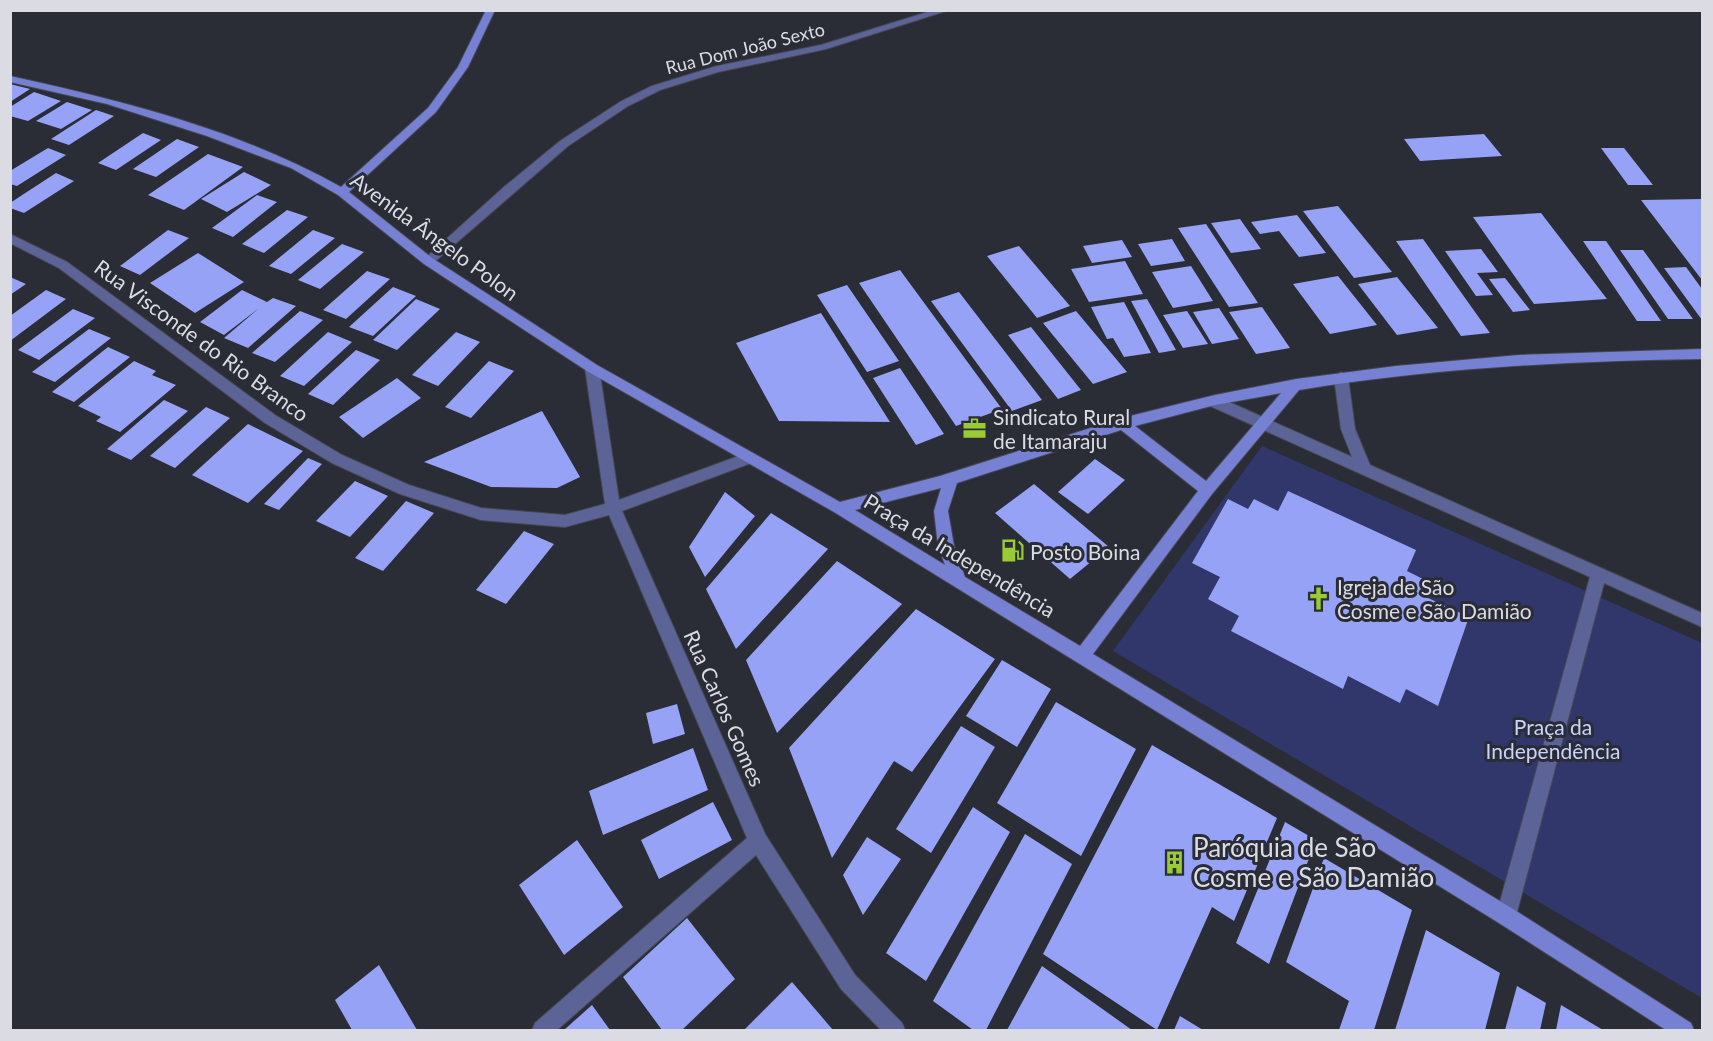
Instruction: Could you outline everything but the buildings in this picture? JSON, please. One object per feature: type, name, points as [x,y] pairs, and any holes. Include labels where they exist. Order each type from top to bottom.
[{"type":"street","points":[[342,192],[432,110],[463,67],[491,10]]},
{"type":"street","name":"Rua Dom João Sexto","points":[[428,261],[532,171],[587,128],[657,88],[723,68],[822,47],[945,10]]},
{"type":"street","name":"Avenida Ângelo Polon","points":[[10,79],[110,101],[211,134],[295,166],[342,192],[428,261],[592,368],[839,508]]},
{"type":"street","name":"Rua Visconde do Rio Branco","points":[[10,238],[63,265],[270,420],[337,459],[405,490],[481,514],[565,521],[613,508],[749,458]]},
{"type":"street","name":"Praça da Independência","points":[[839,508],[951,478],[1122,423],[1296,384],[1341,377],[1622,355],[1702,354]]},
{"type":"street","name":"Rua Carlos Gomes","points":[[592,368],[613,508],[758,841],[848,982],[895,1030]]},
{"type":"street","points":[[1341,377],[1348,429],[1365,471]]},
{"type":"street","points":[[1082,656],[1207,490],[1296,384]]},
{"type":"street","points":[[1212,401],[1702,620]]},
{"type":"street","points":[[1122,423],[1207,490]]},
{"type":"street","points":[[951,478],[940,511],[946,546],[959,581]]},
{"type":"street","name":"Praça da Independência","points":[[839,508],[1506,916],[1684,1030]]},
{"type":"street","points":[[1506,916],[1599,574]]},
{"type":"street","points":[[542,1030],[758,841]]},
{"type":"green space","name":"Praça da Independência","points":[[1262,446],[1702,643],[1702,998],[1113,651]]},
{"type":"place","name":"Sindicato Rural de Itamaraju","points":[[975,428]]},
{"type":"place","name":"Posto Boina","points":[[1012,551]]},
{"type":"place","name":"Igreja de São Cosme e São Damião","points":[[1319,598]]},
{"type":"place","name":"Paróquia de São Cosme e São Damião","points":[[1175,862]]}]
